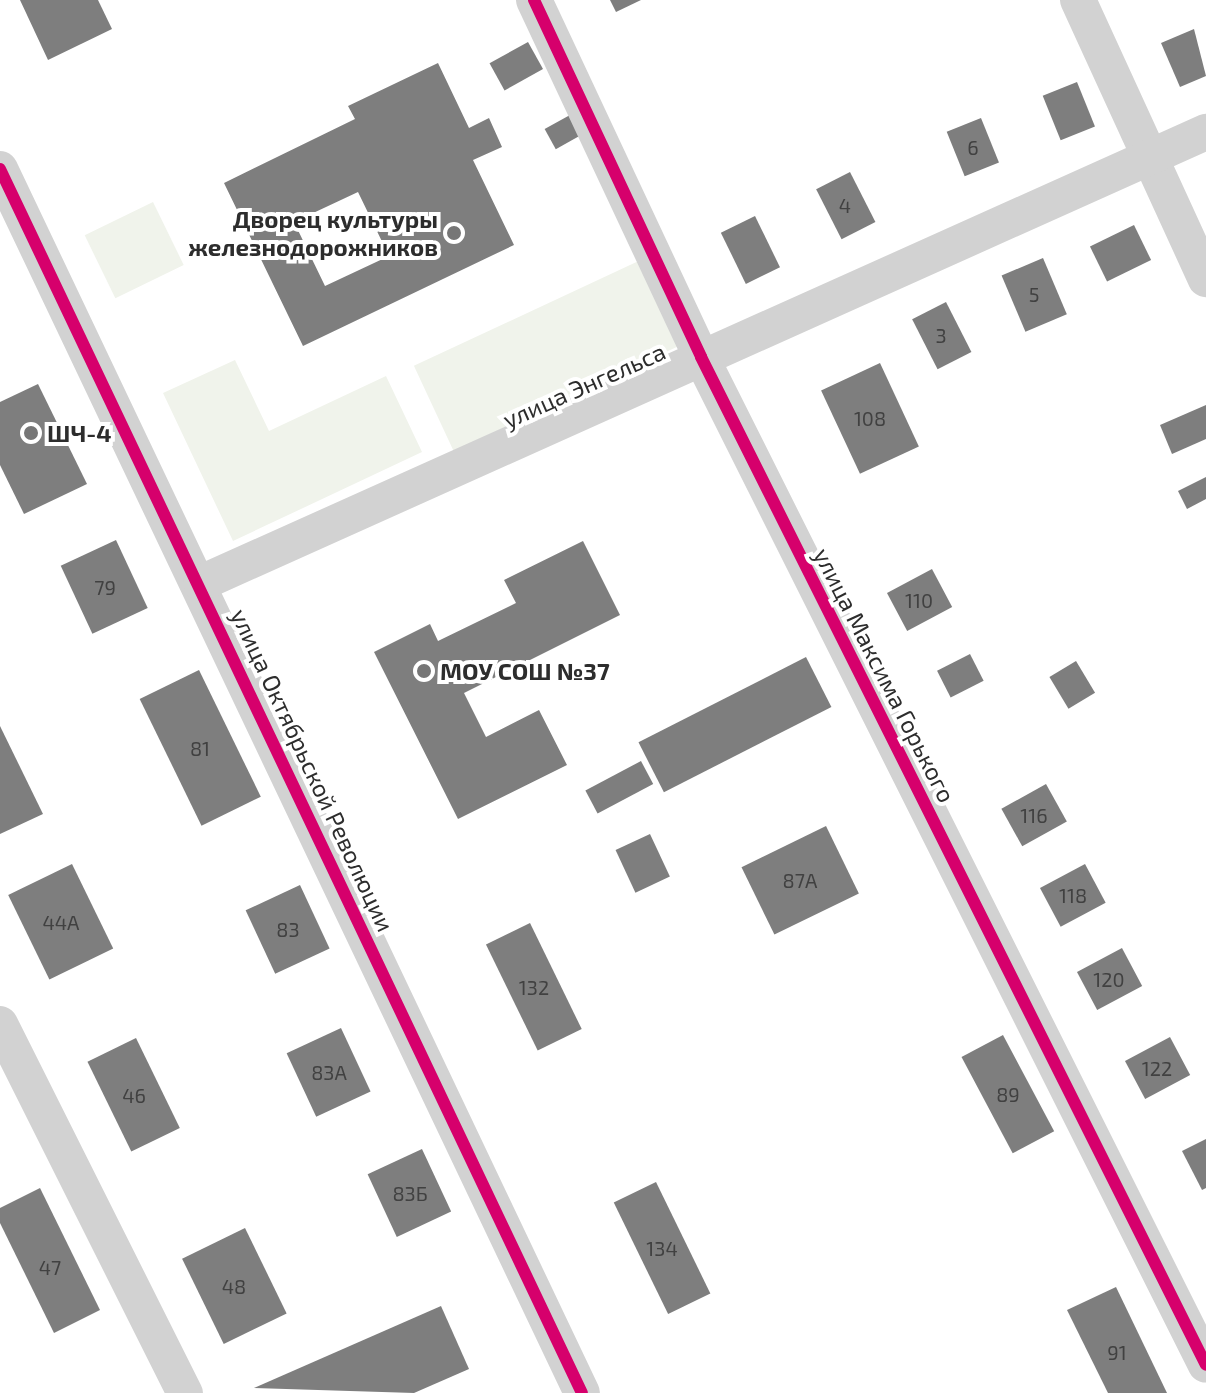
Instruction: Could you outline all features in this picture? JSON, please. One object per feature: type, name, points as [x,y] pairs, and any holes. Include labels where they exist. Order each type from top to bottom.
[{"type":"street","name":"улица Максима Горького","points":[[534,0],[701,357],[1206,1365]]},
{"type":"street","points":[[1078,0],[1206,279]]},
{"type":"street","name":"улица Энгельса","points":[[201,583],[1206,132]]},
{"type":"street","name":"улица Октябрьской Революции","points":[[0,169],[201,583],[582,1393]]},
{"type":"street","points":[[0,1024],[185,1393]]},
{"type":"shaded area","points":[[153,202],[184,265],[115,298],[85,235]]},
{"type":"shaded area","points":[[645,258],[685,343],[454,451],[414,366]]},
{"type":"shaded area","points":[[235,360],[269,431],[386,376],[422,452],[233,541],[163,393]]},
{"type":"building","points":[[20,0],[98,0],[112,29],[48,60]]},
{"type":"building","points":[[610,0],[641,0],[616,12]]},
{"type":"building","points":[[1194,29],[1206,76],[1180,87],[1161,43]]},
{"type":"building","points":[[528,42],[543,69],[505,90],[490,63]]},
{"type":"building","points":[[438,63],[469,128],[489,118],[502,147],[473,160],[514,245],[303,346],[224,183],[355,119],[348,106]],"holes":[[[358,192],[389,256],[325,286],[294,222]]]},
{"type":"building","points":[[1077,82],[1095,127],[1061,140],[1043,96]]},
{"type":"building","points":[[570,115],[581,135],[556,149],[545,129]]},
{"type":"building","points":[[981,118],[999,163],[965,176],[947,132]]},
{"type":"building","points":[[850,172],[875,222],[842,239],[816,189]]},
{"type":"building","points":[[755,216],[780,267],[746,284],[721,233]]},
{"type":"building","points":[[1134,225],[1151,260],[1107,282],[1090,246]]},
{"type":"building","points":[[1043,258],[1067,314],[1025,332],[1002,276]]},
{"type":"building","points":[[946,302],[971,352],[938,369],[912,319]]},
{"type":"building","points":[[880,363],[919,446],[860,474],[821,390]]},
{"type":"building","name":"ШЧ-4","points":[[38,384],[87,484],[24,514],[0,465],[0,402]]},
{"type":"building","points":[[1206,405],[1206,439],[1172,454],[1160,425]]},
{"type":"building","points":[[1206,477],[1206,499],[1187,509],[1178,491]]},
{"type":"building","points":[[116,540],[148,608],[92,634],[61,566]]},
{"type":"building","points":[[583,541],[620,615],[464,693],[486,737],[539,710],[567,765],[458,819],[374,652],[430,624],[438,641],[516,603],[504,580]]},
{"type":"building","points":[[932,569],[952,607],[907,631],[887,593]]},
{"type":"building","points":[[970,654],[984,681],[951,698],[937,671]]},
{"type":"building","points":[[806,657],[831,707],[664,792],[638,742]]},
{"type":"building","points":[[1076,661],[1095,693],[1068,709],[1049,677]]},
{"type":"building","points":[[199,670],[261,797],[201,826],[140,699]]},
{"type":"building","points":[[0,726],[43,814],[0,834]]},
{"type":"building","points":[[641,761],[653,784],[598,814],[585,791]]},
{"type":"building","points":[[1046,784],[1067,822],[1022,846],[1001,809]]},
{"type":"building","points":[[826,826],[859,893],[774,935],[742,867]]},
{"type":"building","points":[[650,834],[670,877],[635,893],[616,850]]},
{"type":"building","points":[[72,864],[113,948],[49,980],[8,895]]},
{"type":"building","points":[[1085,864],[1106,903],[1061,927],[1040,888]]},
{"type":"building","points":[[300,885],[330,948],[275,974],[246,910]]},
{"type":"building","points":[[530,923],[582,1029],[538,1051],[486,944]]},
{"type":"building","points":[[1122,948],[1142,986],[1097,1010],[1077,972]]},
{"type":"building","points":[[341,1028],[371,1091],[316,1117],[287,1053]]},
{"type":"building","points":[[1003,1035],[1054,1131],[1013,1153],[962,1057]]},
{"type":"building","points":[[1170,1037],[1190,1075],[1145,1099],[1125,1061]]},
{"type":"building","points":[[136,1038],[180,1128],[131,1152],[87,1062]]},
{"type":"building","points":[[1206,1139],[1206,1188],[1202,1190],[1182,1151]]},
{"type":"building","points":[[422,1149],[451,1212],[397,1237],[368,1174]]},
{"type":"building","points":[[656,1182],[710,1293],[668,1314],[614,1203]]},
{"type":"building","points":[[40,1188],[100,1310],[54,1333],[0,1223],[0,1208]]},
{"type":"building","points":[[245,1228],[287,1313],[224,1344],[182,1259]]},
{"type":"building","points":[[1116,1287],[1167,1393],[1108,1393],[1067,1310]]},
{"type":"building","points":[[441,1306],[469,1369],[414,1393],[254,1388]]},
{"type":"cycle path","points":[[534,0],[701,357],[1206,1365]]},
{"type":"cycle path","points":[[0,169],[582,1393]]},
{"type":"place","name":"Дворец культуры железнодорожников","points":[[454,233]]},
{"type":"place","name":"ШЧ-4","points":[[31,433]]},
{"type":"place","name":"МОУ СОШ №37","points":[[424,671]]}]
